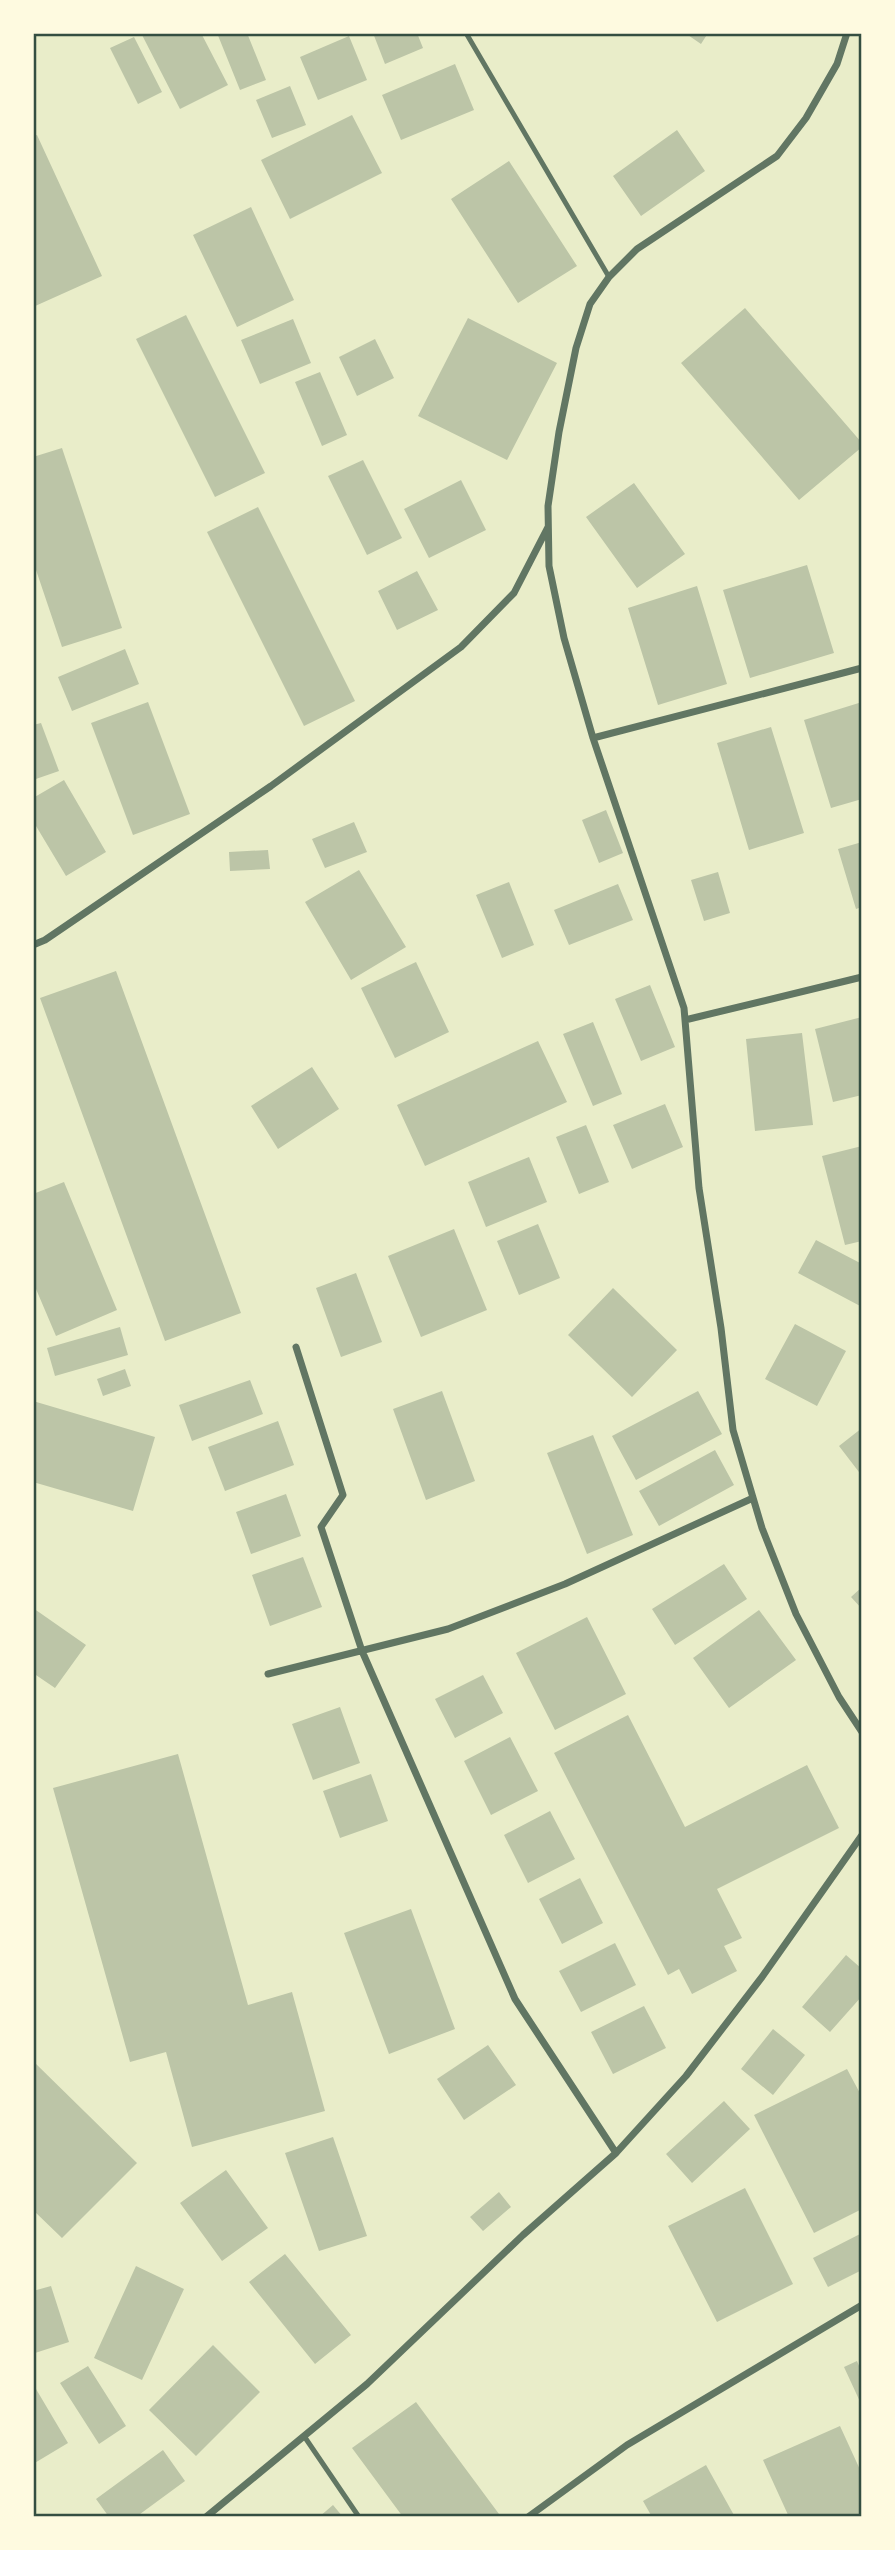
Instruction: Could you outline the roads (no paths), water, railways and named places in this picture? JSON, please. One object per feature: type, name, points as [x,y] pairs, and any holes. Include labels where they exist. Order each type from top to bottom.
[{"type":"street","points":[[847,33],[831,75],[806,118],[777,156],[637,249],[609,277],[590,304],[576,348],[557,445],[548,506],[548,527],[549,566],[564,638],[593,738],[684,1008],[699,1188],[721,1328],[733,1430],[762,1528],[796,1614],[839,1697],[862,1732]]},
{"type":"street","points":[[33,945],[45,940],[271,786],[461,647],[514,593],[548,527]]},
{"type":"street","points":[[593,738],[862,668]]},
{"type":"street","points":[[685,1020],[862,977]]},
{"type":"street","points":[[296,1347],[343,1494],[321,1527],[362,1651],[515,1999],[616,2153]]},
{"type":"street","points":[[268,1674],[448,1629],[565,1584],[753,1498]]},
{"type":"street","points":[[206,2517],[367,2384],[523,2235],[616,2153],[703,2054],[762,1977],[862,1835]]},
{"type":"street","points":[[528,2517],[627,2445],[862,2305]]},
{"type":"lane","points":[[466,33],[609,277]]},
{"type":"lane","points":[[304,2436],[359,2517]]}]
